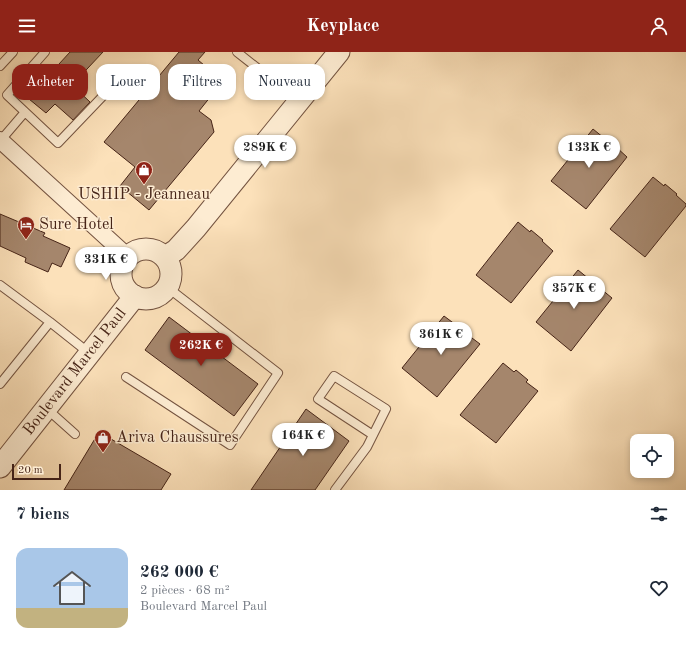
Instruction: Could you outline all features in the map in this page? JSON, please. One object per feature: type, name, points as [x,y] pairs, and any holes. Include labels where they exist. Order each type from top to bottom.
[{"type":"street","points":[[165,257],[176,250],[196,228],[339,52]]},
{"type":"street","points":[[0,140],[128,257]]},
{"type":"street","points":[[147,249],[157,251],[165,257],[170,267],[171,277],[167,287],[160,294],[150,298],[140,298],[135,296],[126,288],[122,278],[122,267],[128,257],[136,251],[147,249]]},
{"type":"street","name":"Boulevard Marcel Paul","points":[[0,467],[135,296]]},
{"type":"lane","points":[[0,66],[13,52]]},
{"type":"lane","points":[[45,52],[7,95],[58,142],[99,100]]},
{"type":"lane","points":[[237,52],[299,101]]},
{"type":"lane","points":[[0,140],[25,112]]},
{"type":"lane","points":[[0,285],[90,354]]},
{"type":"lane","points":[[126,377],[230,445],[278,373],[167,287]]},
{"type":"lane","points":[[0,384],[50,322]]},
{"type":"lane","points":[[335,490],[367,447],[373,435],[386,409],[334,376],[318,400],[373,435]]},
{"type":"lane","points":[[46,408],[75,434]]},
{"type":"building","points":[[70,52],[103,52],[88,68],[88,64],[59,64]]},
{"type":"building","points":[[179,52],[205,52],[198,60],[203,64],[169,64]]},
{"type":"building","points":[[168,65],[168,100],[208,100],[199,111],[211,120],[214,132],[149,210],[120,186],[135,167],[104,142],[139,100],[160,100],[160,75]]},
{"type":"building","points":[[30,100],[88,100],[90,102],[73,120],[55,104],[46,113]]},
{"type":"building","points":[[593,129],[604,138],[605,136],[627,157],[586,209],[551,181]]},
{"type":"building","points":[[653,177],[664,186],[665,184],[677,194],[676,195],[686,204],[686,206],[645,257],[610,229]]},
{"type":"building","name":"Sure Hotel","points":[[0,214],[45,233],[43,236],[70,248],[61,267],[52,263],[48,272],[25,262],[26,258],[0,246]]},
{"type":"building","points":[[518,222],[530,232],[531,230],[553,251],[511,303],[476,275]]},
{"type":"building","points":[[578,270],[589,279],[590,277],[612,298],[571,351],[536,322]]},
{"type":"building","points":[[444,316],[456,325],[457,323],[469,333],[468,335],[480,344],[437,397],[402,368]]},
{"type":"building","points":[[169,317],[258,384],[234,416],[145,350]]},
{"type":"building","points":[[503,363],[514,372],[516,370],[528,380],[526,382],[538,391],[496,443],[460,415]]},
{"type":"building","points":[[306,409],[349,441],[315,490],[251,490]]},
{"type":"building","points":[[99,432],[171,474],[161,490],[64,490]]},
{"type":"place","name":"USHIP - Jeanneau","points":[[144,185]]},
{"type":"place","name":"Sure Hotel","points":[[26,240]]},
{"type":"place","name":"Ariva Chaussures","points":[[103,453]]}]
